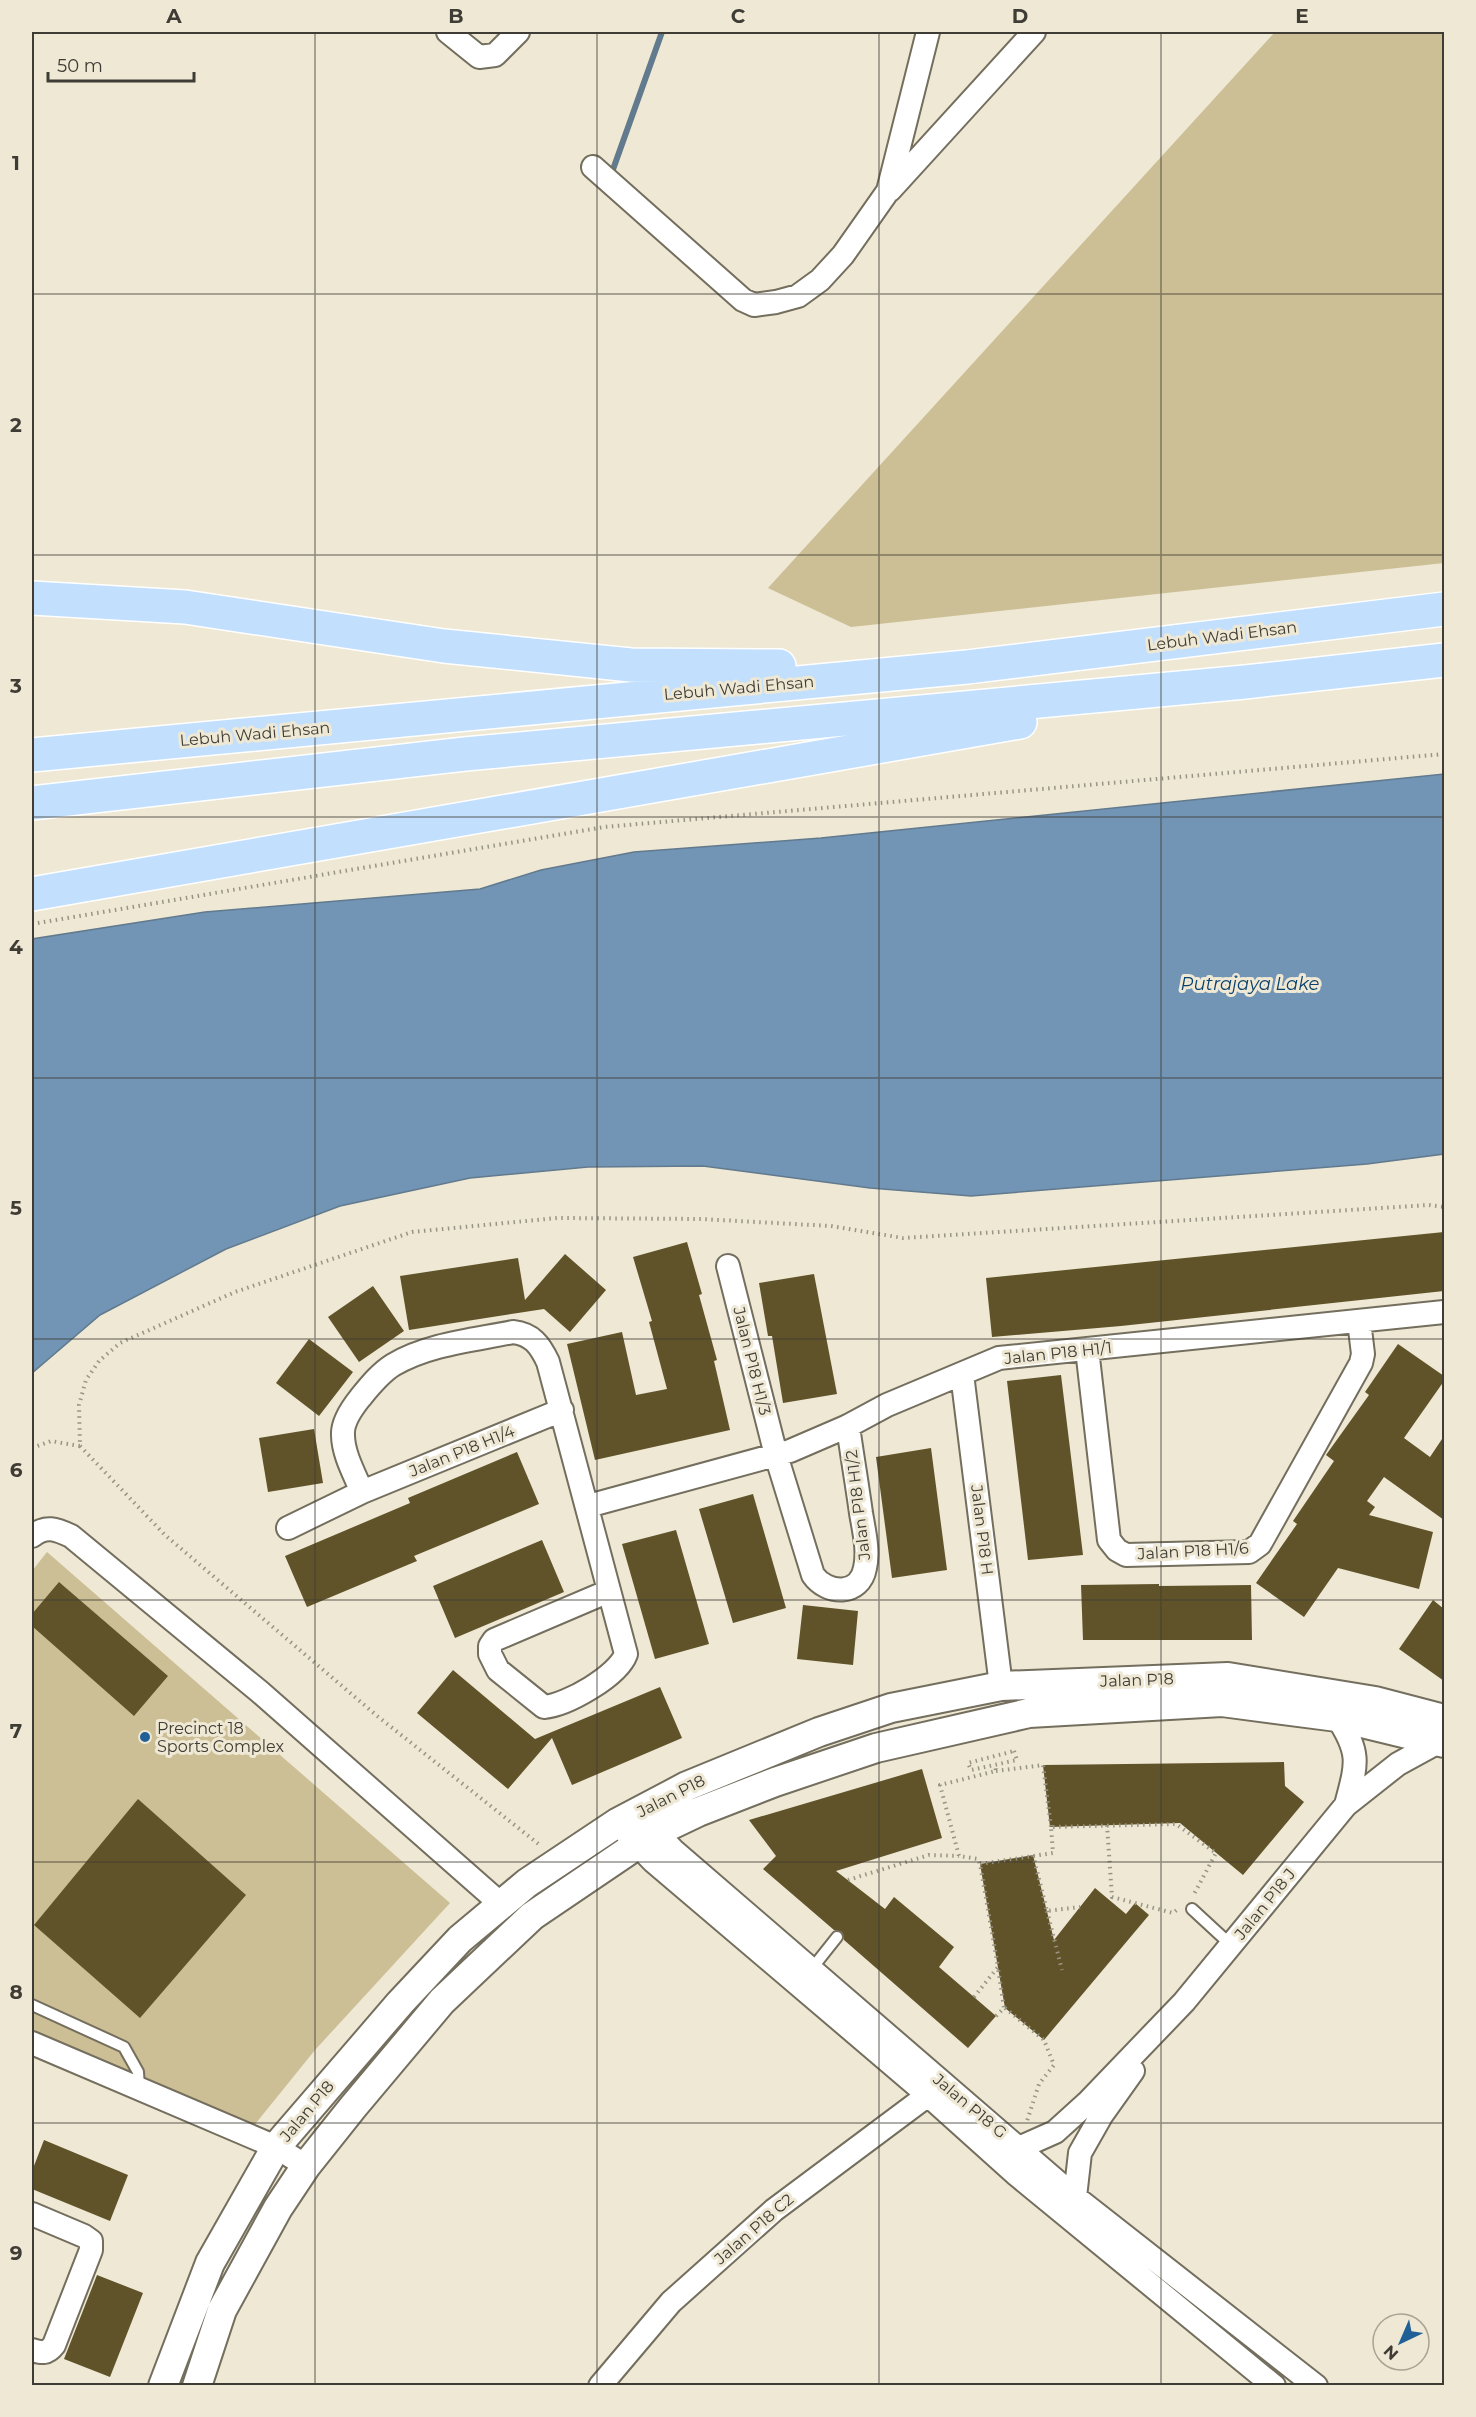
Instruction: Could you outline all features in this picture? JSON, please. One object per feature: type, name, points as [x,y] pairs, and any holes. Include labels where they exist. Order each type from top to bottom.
[{"type":"main road","points":[[32,598],[185,607],[444,646],[631,665],[967,667]]},
{"type":"main road","name":"Lebuh Wadi Ehsan","points":[[32,755],[967,667],[1444,609]]},
{"type":"main road","points":[[32,803],[465,754],[1245,682],[1444,660]]},
{"type":"main road","points":[[32,894],[748,771],[1245,682]]},
{"type":"street","points":[[448,32],[479,57],[495,55],[518,32]]},
{"type":"street","points":[[888,191],[928,32]]},
{"type":"street","points":[[593,168],[734,293],[754,305],[798,296],[820,280],[843,255],[888,191],[1035,32]]},
{"type":"street","name":"Jalan P18 H1/3","points":[[728,1266],[777,1455]]},
{"type":"street","name":"Jalan P18 H1/1","points":[[588,1506],[777,1455],[848,1426],[886,1405],[999,1358],[1444,1312]]},
{"type":"street","name":"Jalan P18 H1/6","points":[[1087,1349],[1108,1540],[1116,1550],[1126,1555],[1249,1552],[1260,1544],[1361,1364],[1363,1354],[1359,1321]]},
{"type":"street","points":[[362,1492],[342,1436],[346,1419],[366,1391],[391,1365],[425,1351],[513,1332],[525,1333],[536,1341],[543,1351],[562,1410],[626,1654],[623,1663],[607,1679],[544,1707],[498,1670],[492,1662],[490,1646],[494,1640],[609,1591]]},
{"type":"street","name":"Jalan P18 H","points":[[963,1374],[1001,1686]]},
{"type":"street","name":"Jalan P18 H1/4","points":[[288,1528],[362,1492],[562,1410]]},
{"type":"street","name":"Jalan P18 H1/2","points":[[777,1455],[813,1575],[818,1583],[834,1591],[852,1587],[864,1574],[866,1545],[848,1426]]},
{"type":"street","points":[[32,1536],[40,1530],[55,1528],[71,1536],[260,1692],[502,1905]]},
{"type":"street","name":"Jalan P18","points":[[196,2385],[222,2310],[278,2208],[306,2166],[442,2001],[532,1916],[687,1786],[819,1732],[891,1708],[1001,1686],[1228,1677],[1375,1701],[1443,1734]]},
{"type":"street","name":"Jalan P18","points":[[164,2385],[210,2263],[276,2147],[400,2003],[460,1939],[562,1859],[637,1828],[698,1812],[775,1782],[876,1748],[1029,1713],[1222,1702],[1337,1716],[1443,1734]]},
{"type":"street","name":"Jalan P18 J","points":[[1337,1716],[1356,1753],[1355,1770],[1346,1805]]},
{"type":"street","name":"Jalan P18 J","points":[[1075,2197],[1080,2153],[1101,2116],[1184,2002],[1346,1805],[1398,1764],[1443,1734]]},
{"type":"street","name":"Jalan P18 G","points":[[637,1828],[673,1850],[928,2095],[1025,2181],[1275,2385]]},
{"type":"street","name":"Jalan P18 G","points":[[805,1977],[1019,2148],[1075,2197],[1316,2385]]},
{"type":"street","name":"Jalan P18 J","points":[[1019,2148],[1055,2132],[1087,2103],[1184,2002]]},
{"type":"street","points":[[32,2043],[276,2147],[306,2166]]},
{"type":"street","name":"Jalan P18 C2","points":[[600,2385],[671,2302],[774,2210],[928,2095]]},
{"type":"street","points":[[32,2214],[91,2241],[90,2250],[54,2345],[49,2351],[42,2353],[32,2350]]},
{"type":"lane","points":[[1189,1905],[1231,1945]]},
{"type":"lane","points":[[805,1977],[837,1937]]},
{"type":"lane","points":[[32,2005],[124,2047],[138,2072],[139,2088]]},
{"type":"path","points":[[32,924],[604,827],[1444,754]]},
{"type":"path","points":[[80,1446],[79,1405],[86,1380],[99,1361],[120,1343],[235,1292],[412,1232],[557,1218],[690,1219],[831,1226],[903,1238],[1429,1205],[1444,1208]]},
{"type":"path","points":[[32,1448],[51,1441],[80,1446],[165,1535],[239,1600],[376,1715],[534,1842],[562,1859]]},
{"type":"path","points":[[1014,1751],[1017,1760],[995,1765],[971,1770],[968,1763],[1014,1751]]},
{"type":"path","points":[[995,1765],[996,1771]]},
{"type":"path","points":[[959,1856],[940,1785],[996,1771],[1043,1765],[1053,1853],[980,1864]]},
{"type":"path","points":[[1050,1827],[1176,1824],[1216,1852],[1189,1905]]},
{"type":"path","points":[[1107,1825],[1112,1897],[1173,1913],[1180,1907]]},
{"type":"path","points":[[848,1880],[929,1855],[978,1858],[1004,2008],[996,2016]]},
{"type":"path","points":[[1033,1855],[1062,1970]]},
{"type":"path","points":[[1047,1911],[1080,1907]]},
{"type":"path","points":[[974,1996],[998,1967]]},
{"type":"path","points":[[1005,2008],[1044,2040],[1054,2065],[1039,2084],[1019,2148]]},
{"type":"shaded area","points":[[1275,32],[1444,32],[1444,563],[851,627],[768,588]]},
{"type":"shaded area","name":"Precinct 18 Sports Complex","points":[[47,1552],[450,1903],[315,2050],[252,2128],[32,2038],[32,1571]]},
{"type":"water","name":"Putrajaya Lake","points":[[1444,774],[1444,1154],[1367,1164],[971,1196],[870,1188],[703,1166],[588,1167],[470,1178],[340,1206],[226,1249],[100,1315],[32,1373],[32,939],[205,912],[480,889],[541,870],[634,852],[821,838]]},
{"type":"building","points":[[1444,1232],[1444,1291],[1121,1326],[992,1337],[986,1278]]},
{"type":"building","points":[[687,1242],[702,1294],[699,1295],[717,1360],[714,1361],[730,1430],[595,1460],[567,1344],[622,1332],[636,1395],[667,1389],[649,1322],[652,1321],[633,1257]]},
{"type":"building","points":[[565,1254],[606,1290],[570,1332],[544,1309],[409,1330],[400,1276],[518,1258],[525,1300]]},
{"type":"building","points":[[814,1274],[837,1394],[783,1403],[772,1336],[768,1336],[759,1283]]},
{"type":"building","points":[[373,1286],[404,1331],[359,1362],[328,1317]]},
{"type":"building","points":[[309,1339],[353,1372],[319,1416],[276,1383]]},
{"type":"building","points":[[1398,1344],[1444,1376],[1444,1381],[1404,1438],[1430,1457],[1444,1436],[1444,1520],[1384,1477],[1367,1501],[1375,1507],[1369,1515],[1433,1532],[1419,1589],[1338,1568],[1304,1617],[1256,1583],[1297,1524],[1293,1521],[1334,1461],[1326,1455],[1369,1395],[1365,1392]]},
{"type":"building","points":[[1061,1375],[1083,1555],[1028,1560],[1007,1381]]},
{"type":"building","points":[[314,1429],[323,1483],[268,1492],[259,1438]]},
{"type":"building","points":[[931,1448],[947,1570],[892,1578],[876,1457]]},
{"type":"building","points":[[517,1452],[539,1504],[414,1556],[417,1561],[307,1607],[285,1556],[410,1503],[408,1498]]},
{"type":"building","points":[[753,1494],[786,1608],[733,1623],[699,1509]]},
{"type":"building","points":[[676,1530],[709,1644],[655,1659],[622,1544]]},
{"type":"building","points":[[542,1540],[564,1592],[455,1638],[433,1586]]},
{"type":"building","points":[[59,1582],[168,1676],[134,1716],[32,1626],[32,1614]]},
{"type":"building","points":[[1159,1584],[1159,1586],[1251,1585],[1252,1640],[1083,1640],[1081,1585]]},
{"type":"building","points":[[1433,1600],[1444,1609],[1444,1681],[1399,1649]]},
{"type":"building","points":[[803,1605],[858,1611],[853,1665],[797,1659]]},
{"type":"building","points":[[453,1670],[535,1739],[660,1687],[682,1738],[572,1785],[552,1738],[508,1789],[417,1713]]},
{"type":"building","points":[[1284,1762],[1285,1786],[1304,1802],[1243,1875],[1180,1823],[1050,1827],[1043,1765]]},
{"type":"building","points":[[922,1769],[942,1838],[836,1871],[885,1909],[894,1897],[954,1947],[939,1967],[996,2016],[968,2048],[844,1940],[842,1932],[834,1930],[763,1869],[776,1856],[749,1820]]},
{"type":"building","points":[[138,1799],[246,1895],[140,2018],[34,1925]]},
{"type":"building","points":[[1033,1855],[1054,1940],[1095,1888],[1126,1914],[1135,1903],[1149,1915],[1044,2040],[1005,2008],[980,1864]]},
{"type":"building","points":[[44,2140],[128,2175],[110,2221],[32,2189],[32,2171]]},
{"type":"building","points":[[97,2275],[143,2293],[110,2377],[64,2359]]},
{"type":"waterway","points":[[611,175],[662,32]]},
{"type":"place","name":"Precinct 18 Sports Complex","points":[[145,1737]]}]
